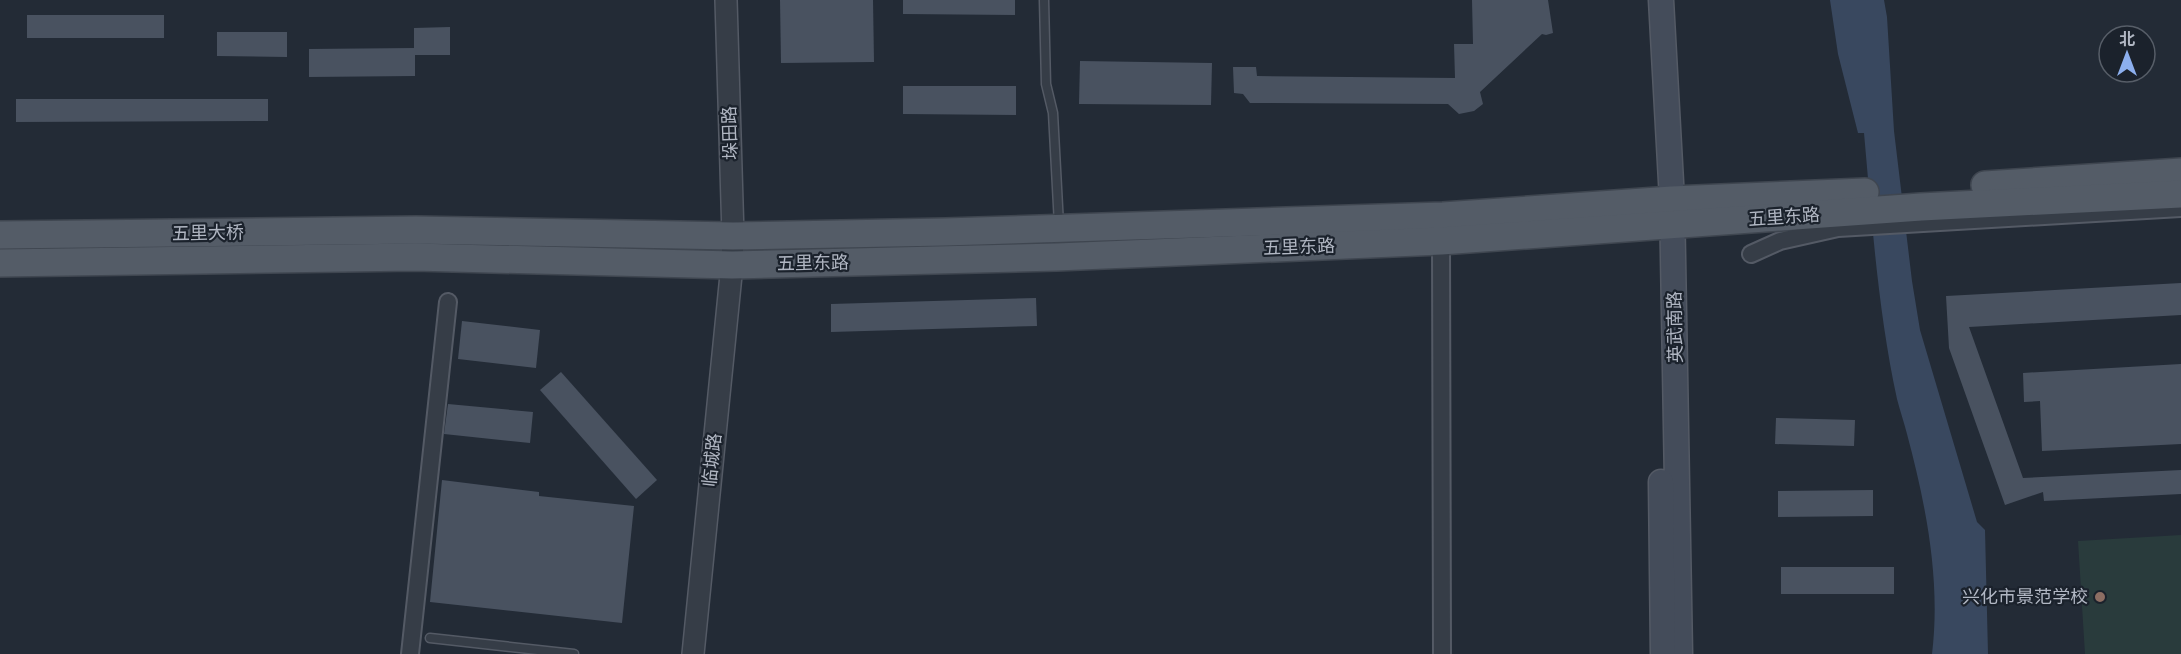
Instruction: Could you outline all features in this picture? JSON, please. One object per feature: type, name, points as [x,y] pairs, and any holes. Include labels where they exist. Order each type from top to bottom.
[{"type":"main road","name":"英武南路","points":[[1647,0],[1665,213],[1663,654]]},
{"type":"main road","name":"英武南路","points":[[1661,0],[1665,213],[1680,654]]},
{"type":"main road","name":"五里东路","points":[[1922,206],[2181,172]]},
{"type":"main road","name":"五里东路","points":[[416,230],[733,236],[945,232],[1443,216],[1827,212],[2181,194]]},
{"type":"main road","name":"五里东路","points":[[415,257],[732,265],[1057,257],[1441,241],[1665,213]]},
{"type":"main road","name":"五里大桥","points":[[0,235],[416,230]]},
{"type":"main road","name":"五里大桥","points":[[0,263],[415,257]]},
{"type":"street","name":"垛田路","points":[[726,0],[732,265]]},
{"type":"street","points":[[1922,206],[2181,208]]},
{"type":"street","points":[[1751,254],[1780,241],[1827,212]]},
{"type":"street","points":[[1441,241],[1442,654]]},
{"type":"street","name":"临城路","points":[[693,654],[732,265]]},
{"type":"street","points":[[410,654],[448,302]]},
{"type":"lane","points":[[1044,0],[1046,84],[1053,113],[1060,228]]},
{"type":"lane","points":[[430,638],[573,654]]},
{"type":"shaded area","name":"兴化市景范学校","points":[[2181,535],[2181,654],[2085,654],[2078,541]]},
{"type":"water","points":[[1830,0],[1884,0],[1894,131],[1920,330],[1977,522],[1985,530],[1988,654],[1932,654],[1935,599],[1926,516],[1890,366],[1876,266],[1864,133],[1858,133],[1838,54]]},
{"type":"building","points":[[780,0],[873,0],[874,62],[781,63]]},
{"type":"building","points":[[903,0],[1015,0],[1015,15],[903,14]]},
{"type":"building","points":[[1472,0],[1548,0],[1553,33],[1542,34],[1480,92],[1483,104],[1474,111],[1459,114],[1448,104],[1250,103],[1243,94],[1234,93],[1233,67],[1256,67],[1257,76],[1455,78],[1454,44],[1473,44]]},
{"type":"building","points":[[27,15],[164,15],[164,38],[27,38]]},
{"type":"building","points":[[450,27],[450,55],[415,55],[415,76],[309,77],[309,49],[414,48],[414,28]]},
{"type":"building","points":[[217,32],[287,32],[287,57],[217,56]]},
{"type":"building","points":[[1080,61],[1212,63],[1211,105],[1079,104]]},
{"type":"building","points":[[903,86],[1016,86],[1016,115],[903,114]]},
{"type":"building","points":[[16,99],[268,99],[268,121],[16,122]]},
{"type":"building","points":[[2181,283],[2181,315],[1969,327],[2023,478],[2181,470],[2181,494],[2044,501],[2043,492],[2005,505],[1949,348],[1946,296]]},
{"type":"building","points":[[1036,298],[1037,326],[831,332],[831,304]]},
{"type":"building","points":[[462,321],[540,330],[536,368],[458,359]]},
{"type":"building","points":[[2181,364],[2181,444],[2042,451],[2040,401],[2024,402],[2023,373]]},
{"type":"building","points":[[561,372],[657,480],[636,499],[540,390]]},
{"type":"building","points":[[448,404],[533,412],[530,443],[444,434]]},
{"type":"building","points":[[1776,418],[1855,420],[1854,446],[1775,444]]},
{"type":"building","points":[[442,480],[539,492],[539,496],[634,506],[622,623],[430,602]]},
{"type":"building","points":[[1873,490],[1873,516],[1778,517],[1778,491]]},
{"type":"building","points":[[1781,567],[1894,567],[1894,594],[1781,594]]},
{"type":"place","name":"兴化市景范学校","points":[[2100,597]]}]
